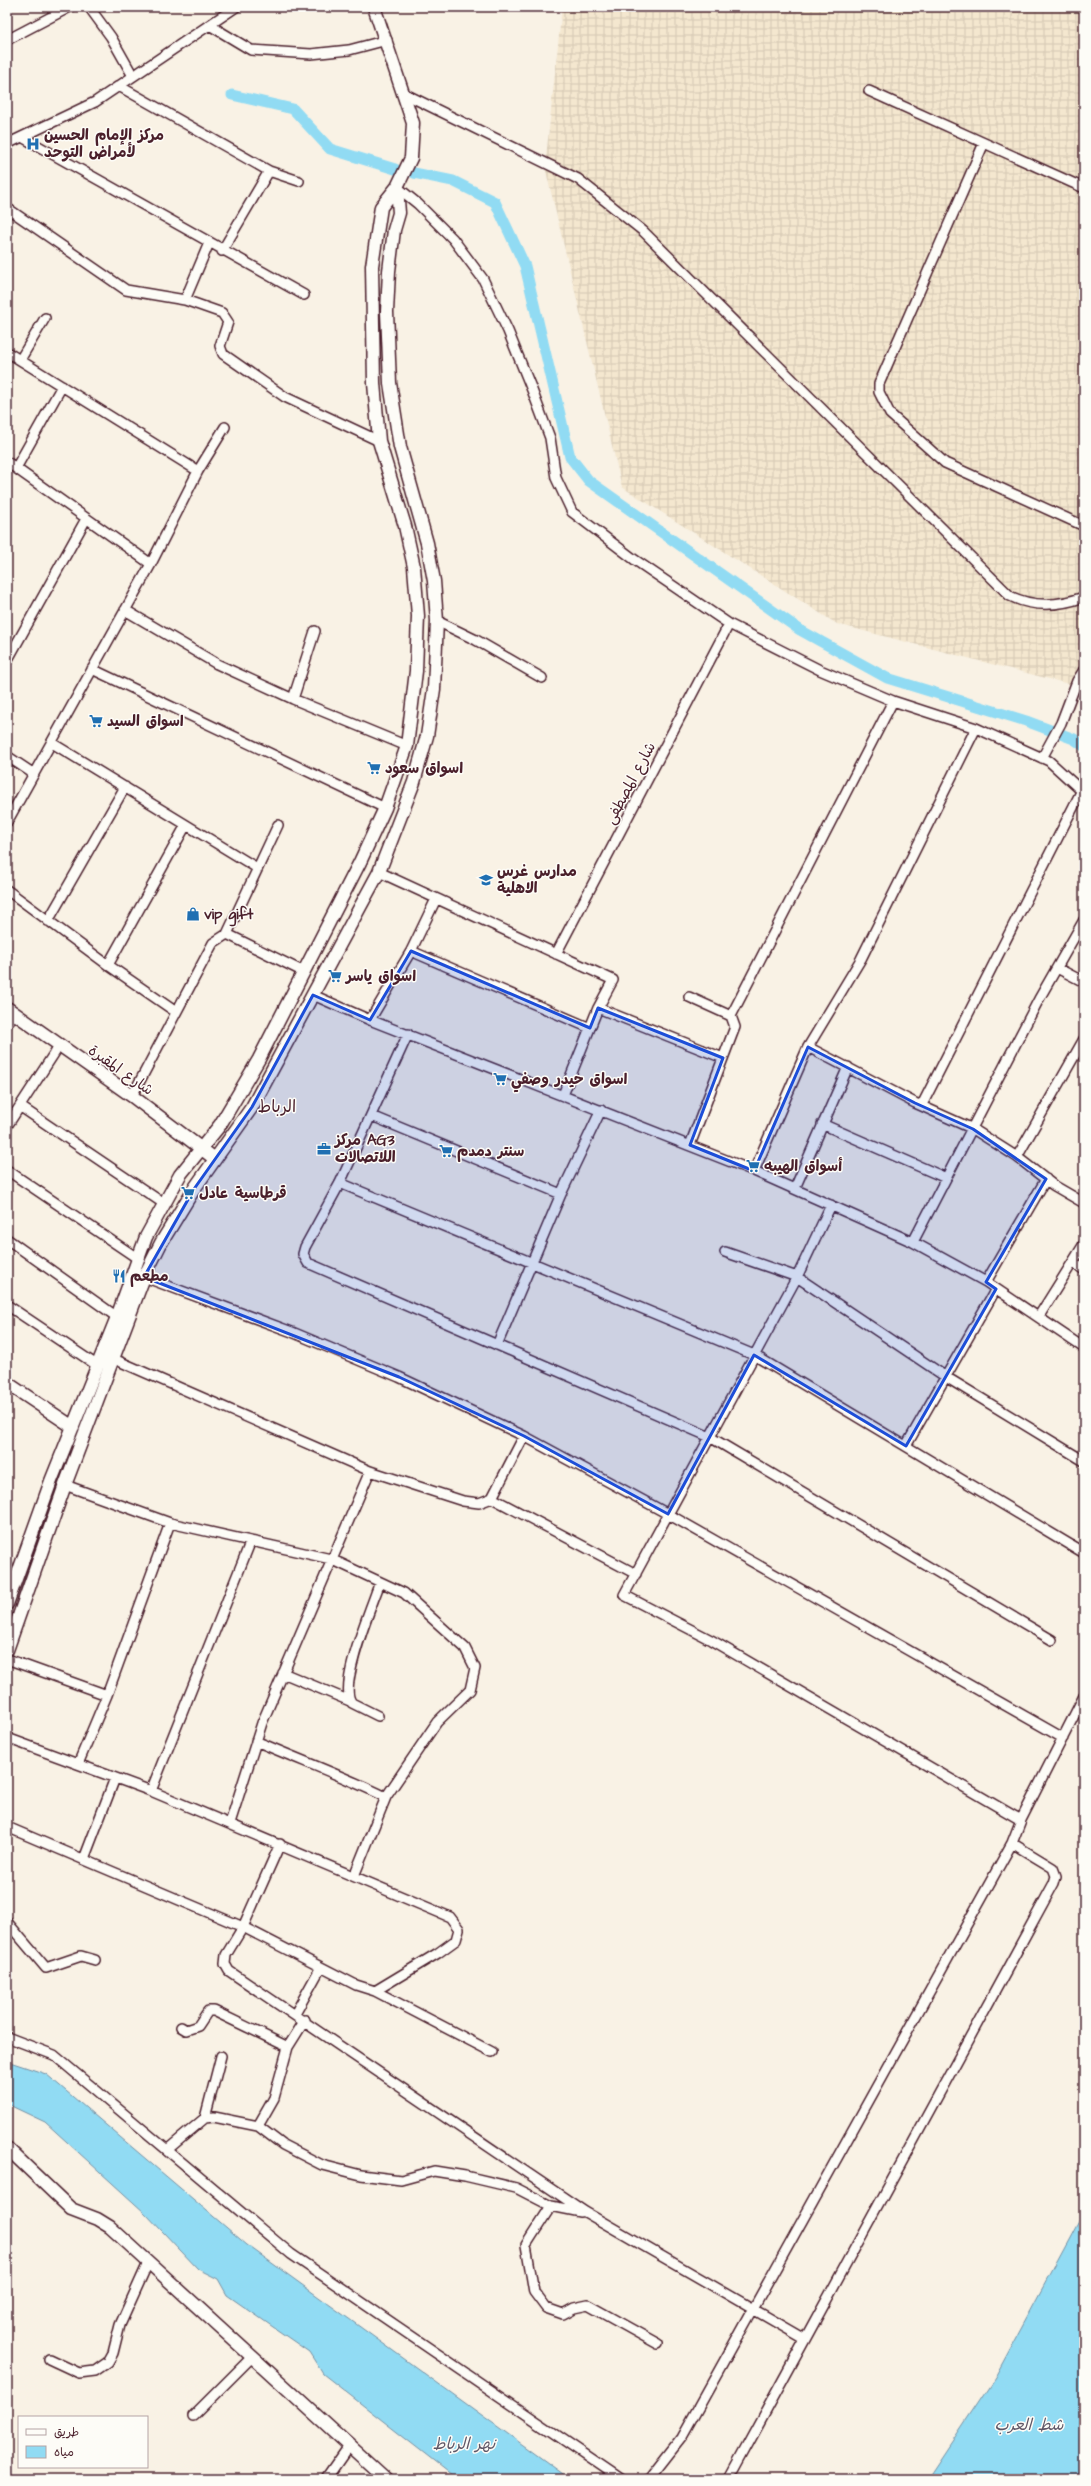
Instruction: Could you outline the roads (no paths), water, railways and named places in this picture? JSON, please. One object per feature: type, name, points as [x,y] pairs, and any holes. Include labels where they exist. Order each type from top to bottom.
[{"type":"street","points":[[9,37],[70,7]]},
{"type":"street","points":[[89,7],[111,37],[133,76]]},
{"type":"street","points":[[7,144],[95,102],[211,26],[236,7]]},
{"type":"street","points":[[7,1604],[73,1427],[117,1317],[137,1258],[163,1203],[200,1148],[220,1125],[240,1094],[302,971],[360,862],[385,808],[407,746],[414,690],[418,616],[414,567],[405,526],[379,441],[374,383],[372,266],[381,207],[397,186],[411,158],[413,123],[387,40],[374,7]]},
{"type":"street","points":[[211,26],[251,50],[311,54],[349,50],[387,40]]},
{"type":"street","points":[[119,86],[269,171],[299,181]]},
{"type":"street","points":[[869,92],[1084,188]]},
{"type":"street","points":[[405,94],[578,179],[619,211],[643,231],[1010,596],[1023,602],[1036,604],[1055,604],[1084,597]]},
{"type":"street","points":[[22,137],[222,251],[304,295]]},
{"type":"street","points":[[984,143],[879,384],[879,392],[890,414],[945,463],[1084,526]]},
{"type":"street","points":[[222,251],[269,171]]},
{"type":"street","points":[[7,1650],[66,1485],[144,1277],[174,1220],[252,1107],[379,872],[414,782],[427,736],[434,694],[437,621],[434,581],[427,544],[406,476],[390,383],[388,312],[389,271],[394,230],[399,212],[397,186]]},
{"type":"street","points":[[397,186],[418,204],[452,239],[483,279],[508,331],[532,390],[550,438],[556,478],[572,512],[634,560],[729,624],[820,670],[893,701],[976,728],[1043,756],[1083,792],[924,1101],[920,1104]]},
{"type":"street","points":[[7,208],[126,290],[185,300],[225,315],[228,322],[220,346],[223,354],[285,398],[379,441]]},
{"type":"street","points":[[185,300],[210,244]]},
{"type":"street","points":[[20,360],[45,318]]},
{"type":"street","points":[[7,352],[198,471]]},
{"type":"street","points":[[374,383],[390,383]]},
{"type":"street","points":[[16,468],[62,386]]},
{"type":"street","points":[[7,822],[151,564],[198,471],[225,427]]},
{"type":"street","points":[[7,462],[86,520],[151,564]]},
{"type":"street","points":[[7,661],[86,520]]},
{"type":"street","points":[[125,610],[218,664],[293,698],[407,746]]},
{"type":"street","points":[[437,621],[476,640],[542,678]]},
{"type":"street","name":"شارع المصطفى","points":[[556,954],[729,624]]},
{"type":"street","points":[[293,698],[315,631]]},
{"type":"street","points":[[92,669],[385,808]]},
{"type":"street","points":[[1043,756],[1061,723],[1076,681],[1084,670]]},
{"type":"street","points":[[414,690],[434,694]]},
{"type":"street","points":[[690,1145],[735,1027],[732,1016],[893,701]]},
{"type":"street","points":[[754,1171],[808,1047],[864,952],[976,728]]},
{"type":"street","points":[[52,743],[257,868]]},
{"type":"street","points":[[7,756],[34,774]]},
{"type":"street","points":[[48,920],[124,788]]},
{"type":"street","points":[[108,965],[186,825]]},
{"type":"street","points":[[132,1096],[212,943],[227,934],[278,825]]},
{"type":"street","points":[[379,872],[613,980],[598,1008],[563,1095]]},
{"type":"street","points":[[7,890],[108,965],[176,1012]]},
{"type":"street","points":[[370,1020],[411,951],[436,899]]},
{"type":"street","points":[[913,1242],[1057,968],[1084,920]]},
{"type":"street","points":[[227,934],[302,971]]},
{"type":"street","points":[[411,951],[590,1028]]},
{"type":"street","points":[[1057,968],[1084,982]]},
{"type":"street","points":[[295,986],[370,1020],[754,1171],[913,1242],[986,1282],[1039,1316],[1084,1348]]},
{"type":"street","points":[[689,997],[732,1016]]},
{"type":"street","points":[[598,1008],[723,1058]]},
{"type":"street","points":[[7,1024],[11,1010]]},
{"type":"street","name":"شارع المقبرة","points":[[11,1010],[132,1096],[215,1159]]},
{"type":"street","points":[[408,1034],[372,1116],[340,1183],[305,1247],[303,1254],[308,1264],[710,1437],[1052,1640]]},
{"type":"street","points":[[1017,1157],[1084,1039]]},
{"type":"street","points":[[7,1126],[60,1046]]},
{"type":"street","points":[[808,1047],[973,1129],[1084,1203]]},
{"type":"street","points":[[795,1188],[848,1067]]},
{"type":"street","points":[[21,1107],[163,1203]]},
{"type":"street","points":[[497,1345],[561,1194],[601,1110]]},
{"type":"street","points":[[372,1116],[561,1194]]},
{"type":"street","points":[[822,1124],[946,1178]]},
{"type":"street","points":[[7,1170],[137,1258]]},
{"type":"street","points":[[986,1282],[1046,1179]]},
{"type":"street","points":[[340,1183],[754,1355],[1084,1553]]},
{"type":"street","points":[[831,1205],[797,1276],[624,1595],[711,1640],[1021,1820]]},
{"type":"street","points":[[7,1239],[117,1317]]},
{"type":"street","points":[[1039,1316],[1084,1244]]},
{"type":"street","points":[[725,1252],[797,1276],[946,1377],[1084,1461]]},
{"type":"street","points":[[1073,1262],[1084,1270]]},
{"type":"street","points":[[144,1277],[292,1332],[392,1374],[524,1436],[668,1514],[1063,1738]]},
{"type":"street","points":[[906,1446],[996,1289]]},
{"type":"street","points":[[7,1305],[98,1366]]},
{"type":"street","points":[[114,1359],[370,1472],[463,1501],[479,1503],[492,1498],[524,1436]]},
{"type":"street","points":[[7,1383],[73,1427]]},
{"type":"street","points":[[230,1823],[256,1741],[283,1673],[370,1472]]},
{"type":"street","points":[[66,1485],[170,1523],[250,1543],[331,1560],[404,1594],[438,1621],[465,1648],[475,1668],[470,1690],[437,1722],[386,1797],[354,1876]]},
{"type":"street","points":[[492,1498],[636,1574]]},
{"type":"street","points":[[78,1764],[107,1695],[170,1523]]},
{"type":"street","points":[[151,1791],[250,1543]]},
{"type":"street","points":[[19,1570],[34,1575]]},
{"type":"street","points":[[350,1701],[352,1660],[380,1582]]},
{"type":"street","points":[[7,1659],[107,1695]]},
{"type":"street","points":[[283,1673],[350,1701],[378,1716]]},
{"type":"street","points":[[650,2479],[682,2437],[755,2309],[1012,1843],[1021,1820],[1084,1696]]},
{"type":"street","points":[[7,1738],[151,1791],[280,1844],[450,1917],[459,1929],[456,1940],[438,1953],[375,1991]]},
{"type":"street","points":[[256,1741],[318,1769],[351,1780],[386,1797]]},
{"type":"street","points":[[84,1859],[115,1778]]},
{"type":"street","points":[[7,1827],[242,1927],[356,1985],[375,1991],[492,2052]]},
{"type":"street","points":[[729,2479],[1054,1883],[1056,1876],[1053,1868],[1012,1843]]},
{"type":"street","points":[[280,1844],[242,1927],[226,1955],[225,1964],[229,1971],[305,2020],[585,2212],[805,2339]]},
{"type":"street","points":[[7,1922],[46,1968],[81,1956],[95,1960]]},
{"type":"street","points":[[295,2014],[321,1967]]},
{"type":"street","points":[[181,2027],[186,2030],[198,2026],[204,2014],[208,2011],[214,2011],[288,2047]]},
{"type":"street","points":[[258,2126],[274,2098],[288,2047],[305,2020]]},
{"type":"street","points":[[7,2037],[54,2055],[291,2254],[622,2479]]},
{"type":"street","points":[[205,2118],[221,2056]]},
{"type":"street","points":[[167,2150],[205,2118],[214,2117],[258,2126],[284,2145],[322,2165],[361,2175],[401,2180],[434,2171],[516,2188],[550,2206],[585,2212]]},
{"type":"street","points":[[7,2148],[71,2209],[97,2219],[110,2227],[251,2358],[386,2479]]},
{"type":"street","points":[[550,2206],[526,2245],[534,2292],[546,2308],[563,2314],[574,2308],[588,2305],[658,2344]]},
{"type":"street","points":[[49,2359],[79,2373],[95,2371],[108,2362],[113,2353],[120,2325],[148,2263]]},
{"type":"street","points":[[193,2416],[251,2358]]},
{"type":"street","points":[[326,2479],[350,2446]]},
{"type":"water","name":"نهر الرباط","points":[[7,2061],[46,2074],[247,2245],[570,2479],[457,2479],[323,2374],[309,2352],[227,2295],[218,2279],[198,2269],[145,2213],[45,2122],[7,2104]]},
{"type":"water","name":"شط العرب","points":[[1084,2212],[1084,2479],[927,2479],[995,2377]]},
{"type":"waterway","points":[[232,95],[293,109],[330,149],[395,169]]},
{"type":"waterway","points":[[414,173],[453,181],[495,202],[525,266],[570,457],[589,481],[800,630],[887,678],[1026,721],[1074,739],[1084,746]]},
{"type":"place","name":"مركز الإمام الحسين لأمراض التوحد","points":[[33,144]]},
{"type":"place","name":"اسواق السيد","points":[[96,721]]},
{"type":"place","name":"اسواق سعود","points":[[374,768]]},
{"type":"place","name":"مدارس غرس الاهلية","points":[[486,880]]},
{"type":"place","name":"vip gift","points":[[193,914]]},
{"type":"place","name":"اسواق ياسر","points":[[335,976]]},
{"type":"place","name":"اسواق حيدر وصفي","points":[[500,1079]]},
{"type":"place","name":"مركز AG3 اللاتصالات","points":[[324,1149]]},
{"type":"place","name":"سنتر دمدم","points":[[446,1151]]},
{"type":"place","name":"أسواق الهيبه","points":[[753,1166]]},
{"type":"place","name":"قرطاسية عادل","points":[[188,1193]]},
{"type":"place","name":"مطعم","points":[[119,1276]]},
{"type":"district","name":"الرباط","points":[[277,1106]]}]
